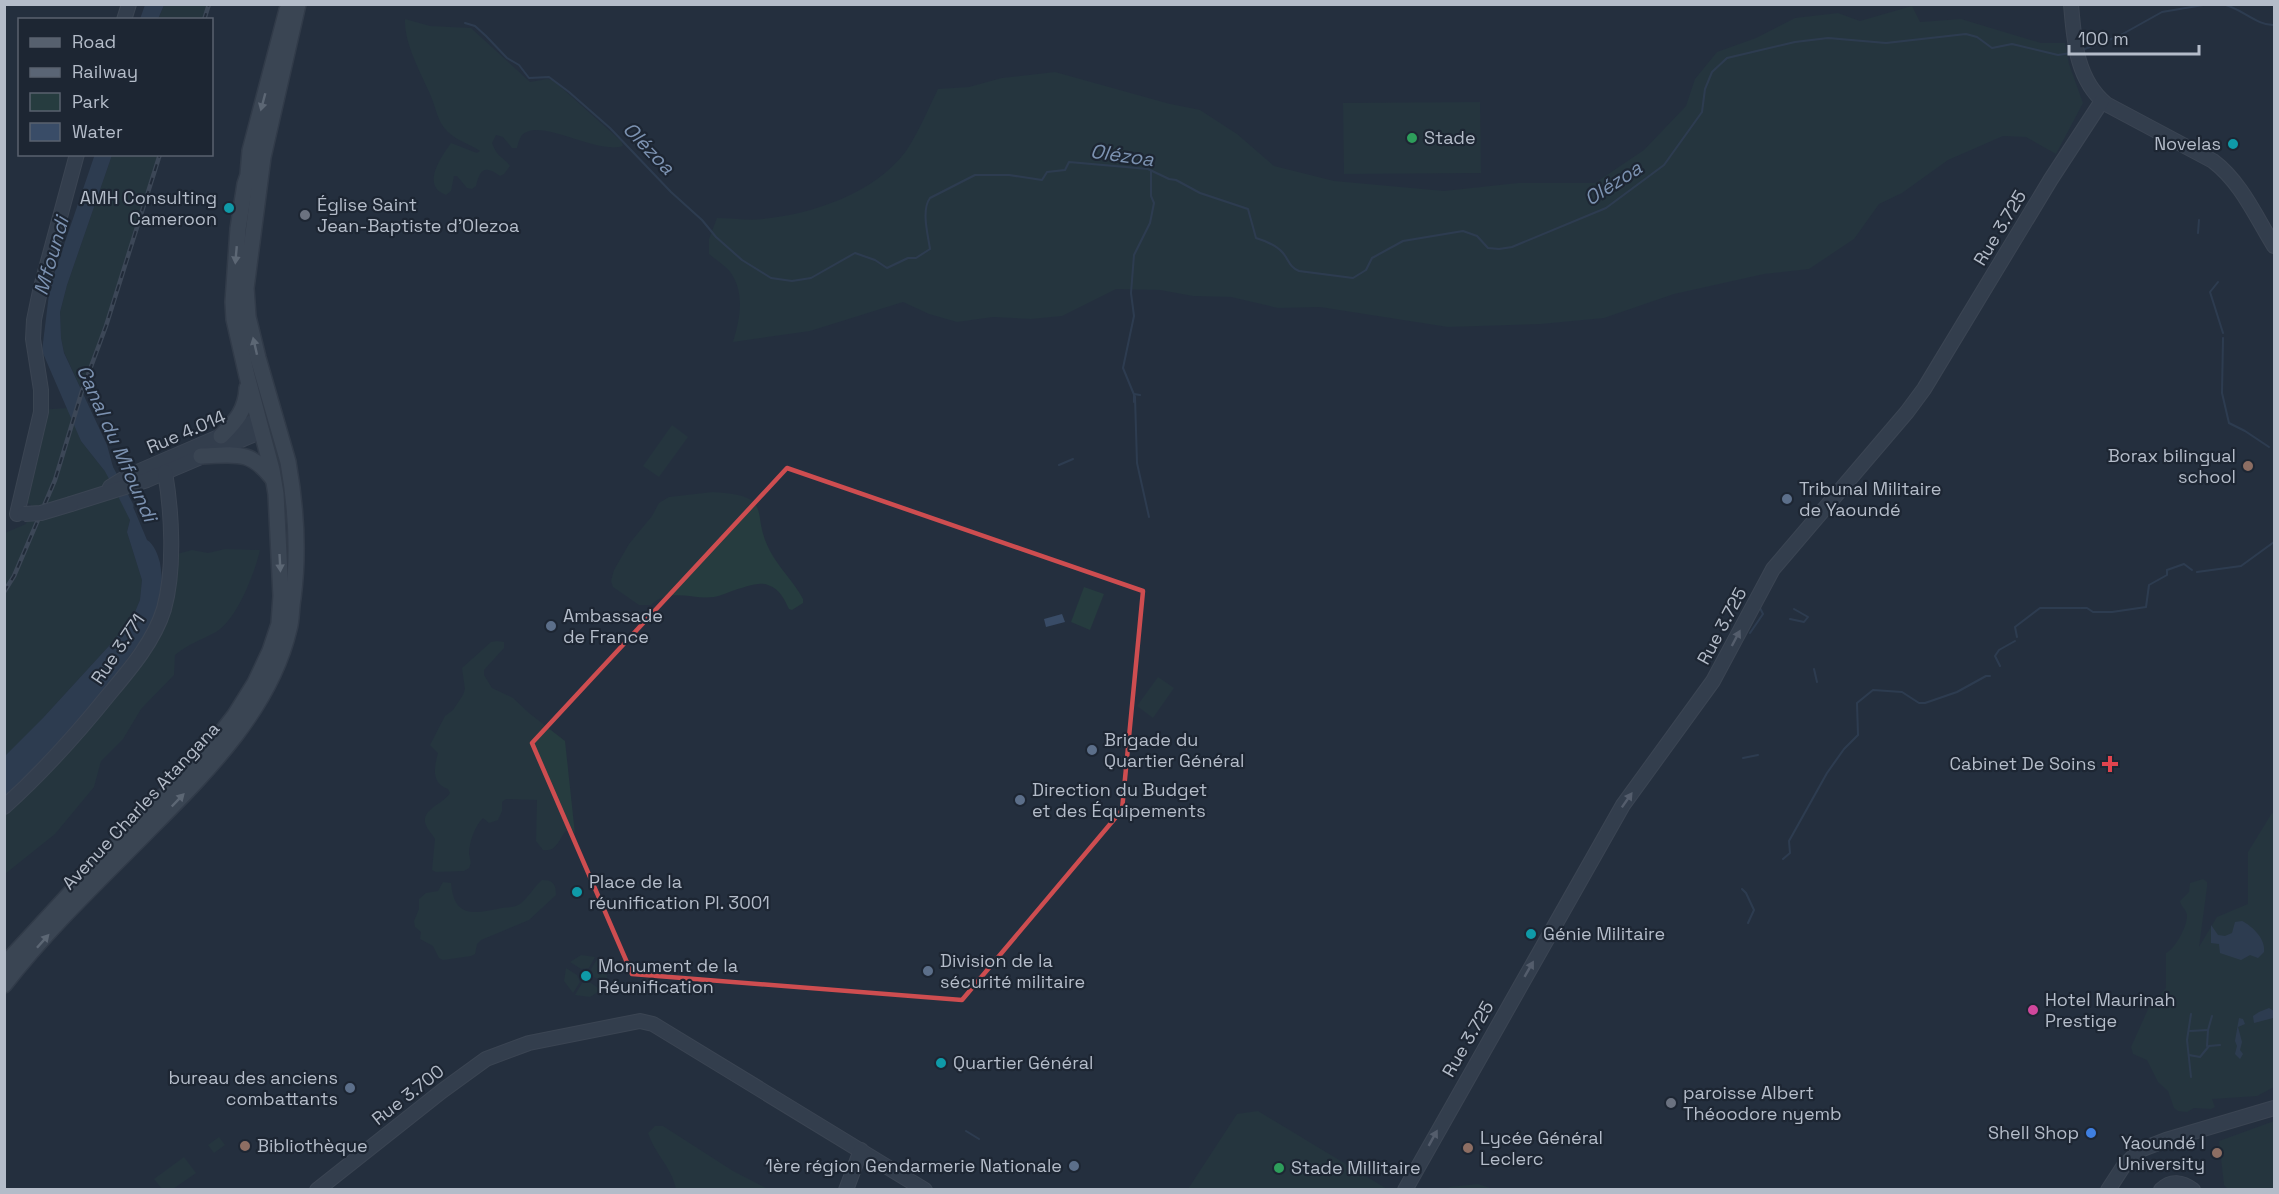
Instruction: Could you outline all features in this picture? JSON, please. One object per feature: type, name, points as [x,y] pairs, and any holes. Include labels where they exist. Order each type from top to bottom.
[{"type":"main road","name":"Avenue Charles Atangana","points":[[4,985],[99,880],[212,764],[244,723],[265,690],[290,629],[296,566],[292,486],[247,376],[234,319],[238,229],[248,178],[250,151],[288,4]]},
{"type":"main road","name":"Avenue Charles Atangana","points":[[4,965],[69,894],[204,755],[235,715],[255,683],[270,651],[279,624],[280,561],[274,480],[246,288],[263,157],[298,4]]},
{"type":"main road","points":[[2071,4],[2075,48],[2090,87],[2102,101],[2224,170],[2233,180],[2274,246]]},
{"type":"main road","name":"Rue 3.725","points":[[1405,1190],[1623,805],[1713,681],[1773,569],[1924,389],[2051,179],[2102,101]]},
{"type":"main road","points":[[15,514],[40,412],[41,390],[33,339],[34,320],[76,156]]},
{"type":"main road","points":[[221,436],[238,419],[246,404],[247,376]]},
{"type":"main road","name":"Rue 4.014","points":[[98,495],[128,476],[221,436],[266,422]]},
{"type":"main road","name":"Rue 4.014","points":[[15,514],[41,513],[126,487],[201,456],[266,422]]},
{"type":"main road","points":[[201,456],[229,455],[253,458],[274,480]]},
{"type":"main road","name":"Rue 3.771","points":[[4,807],[38,777],[70,742],[135,663],[157,626],[164,610],[169,577],[170,499],[165,472]]},
{"type":"main road","name":"Rue 3.700","points":[[317,1190],[474,1067],[501,1052],[529,1043],[640,1022],[653,1024],[861,1150]]},
{"type":"main road","points":[[2108,1190],[2123,1167],[2140,1150],[2274,1108]]},
{"type":"main road","points":[[846,1190],[861,1150],[925,1190]]},
{"type":"main road","points":[[2161,1190],[2172,1183],[2181,1183],[2193,1190]]},
{"type":"highlighted area","points":[[787,468],[1143,591],[1122,810],[962,1000],[632,974],[532,743]]},
{"type":"green space","points":[[164,5],[209,5],[204,18],[159,18]]},
{"type":"green space","points":[[1912,6],[1920,22],[1961,19],[2041,43],[2065,43],[2069,64],[2083,103],[2056,154],[2026,137],[2003,136],[1948,160],[1902,193],[1879,204],[1854,239],[1809,269],[1764,274],[1674,294],[1604,318],[1541,324],[1448,327],[1320,307],[1278,308],[1231,297],[1193,296],[1160,290],[1116,289],[1062,316],[1031,319],[993,317],[957,322],[929,314],[903,302],[810,331],[733,342],[740,307],[738,289],[729,270],[709,254],[709,239],[717,218],[758,220],[802,212],[842,199],[878,179],[906,151],[938,89],[969,87],[1002,78],[1055,72],[1170,104],[1200,110],[1237,134],[1274,166],[1334,181],[1444,191],[1518,183],[1595,183],[1644,150],[1686,106],[1695,79],[1717,52],[1756,38],[1795,18],[1838,13],[1860,21]]},
{"type":"green space","points":[[405,19],[430,26],[471,28],[530,82],[553,80],[622,142],[623,146],[598,146],[542,130],[530,131],[522,135],[517,148],[512,148],[503,137],[496,135],[492,143],[494,148],[510,166],[504,174],[500,176],[484,170],[472,189],[467,188],[457,176],[454,176],[451,191],[446,195],[438,191],[434,178],[435,170],[451,143],[477,153],[480,151],[459,140],[441,124],[410,47]]},
{"type":"green space","name":"Stade","points":[[1480,102],[1481,173],[1344,174],[1343,103]]},
{"type":"green space","points":[[112,156],[160,156],[106,326],[82,391],[64,352],[61,338],[60,312],[67,285]]},
{"type":"green space","points":[[68,408],[81,441],[104,470],[113,467],[128,495],[120,498],[130,520],[127,532],[142,580],[140,600],[129,623],[43,718],[5,756],[5,533],[26,524],[31,505],[20,499],[37,410]]},
{"type":"green space","points":[[672,425],[688,437],[659,477],[643,466]]},
{"type":"green space","points":[[713,492],[746,497],[754,502],[758,508],[764,537],[770,551],[803,599],[803,603],[792,610],[789,609],[776,589],[760,584],[714,597],[673,595],[651,605],[639,605],[613,587],[611,581],[614,570],[629,544],[652,516],[659,503],[669,497]]},
{"type":"green space","points":[[225,549],[260,550],[238,607],[224,626],[175,655],[174,675],[141,709],[123,739],[101,761],[94,787],[55,834],[5,874],[5,814],[61,757],[136,669],[177,554],[192,550],[208,553]]},
{"type":"green space","points":[[1084,587],[1104,594],[1090,630],[1071,622]]},
{"type":"green space","points":[[491,642],[504,642],[504,648],[484,670],[484,675],[492,688],[513,698],[565,741],[575,834],[572,830],[566,831],[554,847],[543,850],[536,841],[537,800],[506,799],[502,802],[502,811],[498,820],[489,823],[483,818],[475,830],[469,849],[471,863],[469,868],[464,871],[436,872],[432,870],[435,839],[425,822],[425,817],[450,793],[436,779],[438,753],[430,745],[445,716],[453,710],[463,695],[465,689],[462,668]]},
{"type":"green space","points":[[1158,677],[1174,688],[1153,718],[1137,706]]},
{"type":"green space","points":[[2272,813],[2274,814],[2274,1087],[2257,1096],[2212,1099],[2215,1107],[2211,1109],[2194,1108],[2187,1112],[2178,1111],[2174,1108],[2168,1091],[2158,1082],[2147,1060],[2133,1054],[2131,1047],[2149,1007],[2166,988],[2166,953],[2177,942],[2185,925],[2187,915],[2180,901],[2189,892],[2190,883],[2203,879],[2207,882],[2199,947],[2217,917],[2248,904],[2248,852]]},
{"type":"green space","points":[[542,880],[553,883],[556,895],[529,920],[481,940],[477,944],[475,954],[471,956],[443,960],[439,958],[433,946],[420,939],[421,932],[415,927],[414,921],[419,909],[419,899],[426,893],[438,891],[443,882],[451,883],[456,903],[461,908],[467,911],[482,912],[520,904]]},
{"type":"green space","points":[[581,955],[595,957],[589,968],[581,969],[570,962]]},
{"type":"green space","points":[[598,958],[606,970],[606,983],[594,977],[591,969]]},
{"type":"green space","points":[[566,968],[577,975],[580,982],[573,993],[564,981]]},
{"type":"green space","points":[[582,983],[591,983],[601,990],[590,997],[575,995]]},
{"type":"green space","points":[[1258,1111],[1387,1189],[1188,1189],[1237,1114]]},
{"type":"green space","points":[[2274,1121],[2274,1189],[2228,1189],[2224,1185],[2219,1141]]},
{"type":"green space","points":[[655,1126],[663,1126],[733,1171],[768,1189],[676,1189],[671,1174],[648,1133]]},
{"type":"green space","points":[[219,1137],[225,1145],[214,1153],[208,1145]]},
{"type":"green space","points":[[184,1157],[196,1173],[173,1189],[162,1189],[154,1179]]},
{"type":"green space","points":[[1478,1184],[1493,1189],[1450,1189],[1449,1187]]},
{"type":"water","points":[[145,5],[164,5],[158,18],[140,18]]},
{"type":"water","points":[[94,156],[112,156],[67,285],[60,312],[64,353],[107,445],[113,467],[104,470],[81,441],[42,351],[50,286]]},
{"type":"water","points":[[128,495],[147,540],[154,547],[160,563],[162,594],[160,604],[137,646],[92,704],[65,736],[5,796],[5,756],[43,718],[129,623],[140,600],[142,580],[127,532],[130,520],[119,498]]},
{"type":"water","points":[[1062,614],[1065,622],[1046,627],[1044,619]]},
{"type":"water","points":[[2242,921],[2254,930],[2263,942],[2264,952],[2258,958],[2250,955],[2241,960],[2220,953],[2219,944],[2211,943],[2211,925],[2218,935],[2225,936],[2232,933],[2235,922]]},
{"type":"water","points":[[2269,1008],[2274,1011],[2274,1021],[2273,1018],[2254,1023],[2253,1016]]},
{"type":"water","points":[[2239,1018],[2243,1019],[2245,1024],[2238,1027],[2242,1042],[2240,1050],[2243,1054],[2240,1059],[2235,1054],[2237,1046],[2235,1041]]},
{"type":"waterway","points":[[2082,50],[2119,36],[2162,12],[2209,4]]},
{"type":"waterway","points":[[2222,4],[2261,23],[2274,25]]},
{"type":"waterway","name":"Olézoa","points":[[465,23],[475,26],[507,58],[519,65],[529,78],[549,77],[569,92],[610,128],[671,192],[742,260],[771,278],[792,281],[811,278],[855,253],[875,260],[887,268],[908,258],[916,258],[930,249],[926,216],[927,203],[930,198],[975,175],[1009,175],[1042,180],[1047,172],[1065,170],[1069,162],[1148,169],[1200,193],[1248,209],[1256,238],[1277,248],[1299,271],[1353,278],[1366,270],[1372,258],[1403,241],[1463,231],[1477,236],[1488,248],[1512,247],[1606,208],[1664,165],[1702,112],[1705,89],[1712,72],[1727,58],[1795,42],[1828,38],[1886,43],[1966,34],[1977,37],[1992,48],[2012,44],[2058,55],[2071,53]]},
{"type":"waterway","points":[[1149,517],[1137,463],[1135,397],[1123,368],[1134,316],[1131,293],[1134,255],[1150,223],[1154,203],[1151,196],[1151,171]]},
{"type":"waterway","points":[[2198,233],[2199,220]]},
{"type":"waterway","points":[[2218,282],[2210,292],[2223,333]]},
{"type":"waterway","points":[[2223,338],[2222,393],[2229,423],[2269,447]]},
{"type":"waterway","points":[[1134,402],[1134,394],[1140,395]]},
{"type":"waterway","points":[[1059,465],[1073,459]]},
{"type":"waterway","name":"Canal du Mfoundi","points":[[104,460],[129,506]]},
{"type":"waterway","points":[[2197,572],[2241,566],[2274,542]]},
{"type":"waterway","points":[[2081,608],[2087,608],[2093,612],[2112,612],[2146,607],[2149,585],[2167,575],[2167,570],[2184,564],[2192,570]]},
{"type":"waterway","points":[[1750,633],[1763,614],[1759,606]]},
{"type":"waterway","points":[[2017,637],[2015,627],[2040,608],[2080,608]]},
{"type":"waterway","points":[[1790,619],[1804,622],[1808,617],[1794,609]]},
{"type":"waterway","points":[[2000,666],[1995,656],[1999,650],[2015,641]]},
{"type":"waterway","points":[[1814,669],[1817,682]]},
{"type":"waterway","points":[[1783,859],[1790,853],[1789,841],[1827,773],[1844,749],[1858,735],[1857,703],[1873,690],[1902,692],[1919,703],[1925,703],[1957,692],[1990,676]]},
{"type":"waterway","points":[[1743,758],[1758,755]]},
{"type":"waterway","points":[[1742,889],[1754,910],[1748,923]]},
{"type":"waterway","points":[[2191,1014],[2187,1040],[2191,1077]]},
{"type":"waterway","points":[[2207,1046],[2212,1016]]},
{"type":"waterway","points":[[2190,1031],[2208,1030]]},
{"type":"waterway","points":[[2189,1055],[2200,1057],[2209,1046],[2220,1045]]},
{"type":"waterway","points":[[966,1131],[979,1139]]},
{"type":"railway","points":[[205,18],[209,4]]},
{"type":"railway","points":[[4,592],[14,576],[55,480],[159,156]]},
{"type":"place","name":"Stade","points":[[1412,138]]},
{"type":"place","name":"Novelas","points":[[2233,144]]},
{"type":"place","name":"AMH Consulting Cameroon","points":[[229,208]]},
{"type":"place","name":"Église Saint Jean-Baptiste d'Olezoa","points":[[305,215]]},
{"type":"place","name":"Borax bilingual school","points":[[2248,466]]},
{"type":"place","name":"Tribunal Militaire de Yaoundé","points":[[1787,499]]},
{"type":"place","name":"Ambassade de France","points":[[551,626]]},
{"type":"place","name":"Brigade du Quartier Général","points":[[1092,750]]},
{"type":"place","name":"Cabinet De Soins","points":[[2110,764]]},
{"type":"place","name":"Direction du Budget et des Équipements","points":[[1020,800]]},
{"type":"place","name":"Place de la réunification Pl. 3001","points":[[577,892]]},
{"type":"place","name":"Génie Militaire","points":[[1531,934]]},
{"type":"place","name":"Division de la sécurité militaire","points":[[928,971]]},
{"type":"place","name":"Monument de la Réunification","points":[[586,976]]},
{"type":"place","name":"Hotel Maurinah Prestige","points":[[2033,1010]]},
{"type":"place","name":"Quartier Général","points":[[941,1063]]},
{"type":"place","name":"bureau des anciens combattants","points":[[350,1088]]},
{"type":"place","name":"paroisse Albert Théoodore nyemb","points":[[1671,1103]]},
{"type":"place","name":"Shell Shop","points":[[2091,1133]]},
{"type":"place","name":"Bibliothèque","points":[[245,1146]]},
{"type":"place","name":"Lycée Général Leclerc","points":[[1468,1148]]},
{"type":"place","name":"Yaoundé I University","points":[[2217,1153]]},
{"type":"place","name":"1ère région Gendarmerie Nationale","points":[[1074,1166]]},
{"type":"place","name":"Stade Millitaire","points":[[1279,1168]]},
{"type":"water label","name":"Mfoundi","points":[[51,256]]}]
